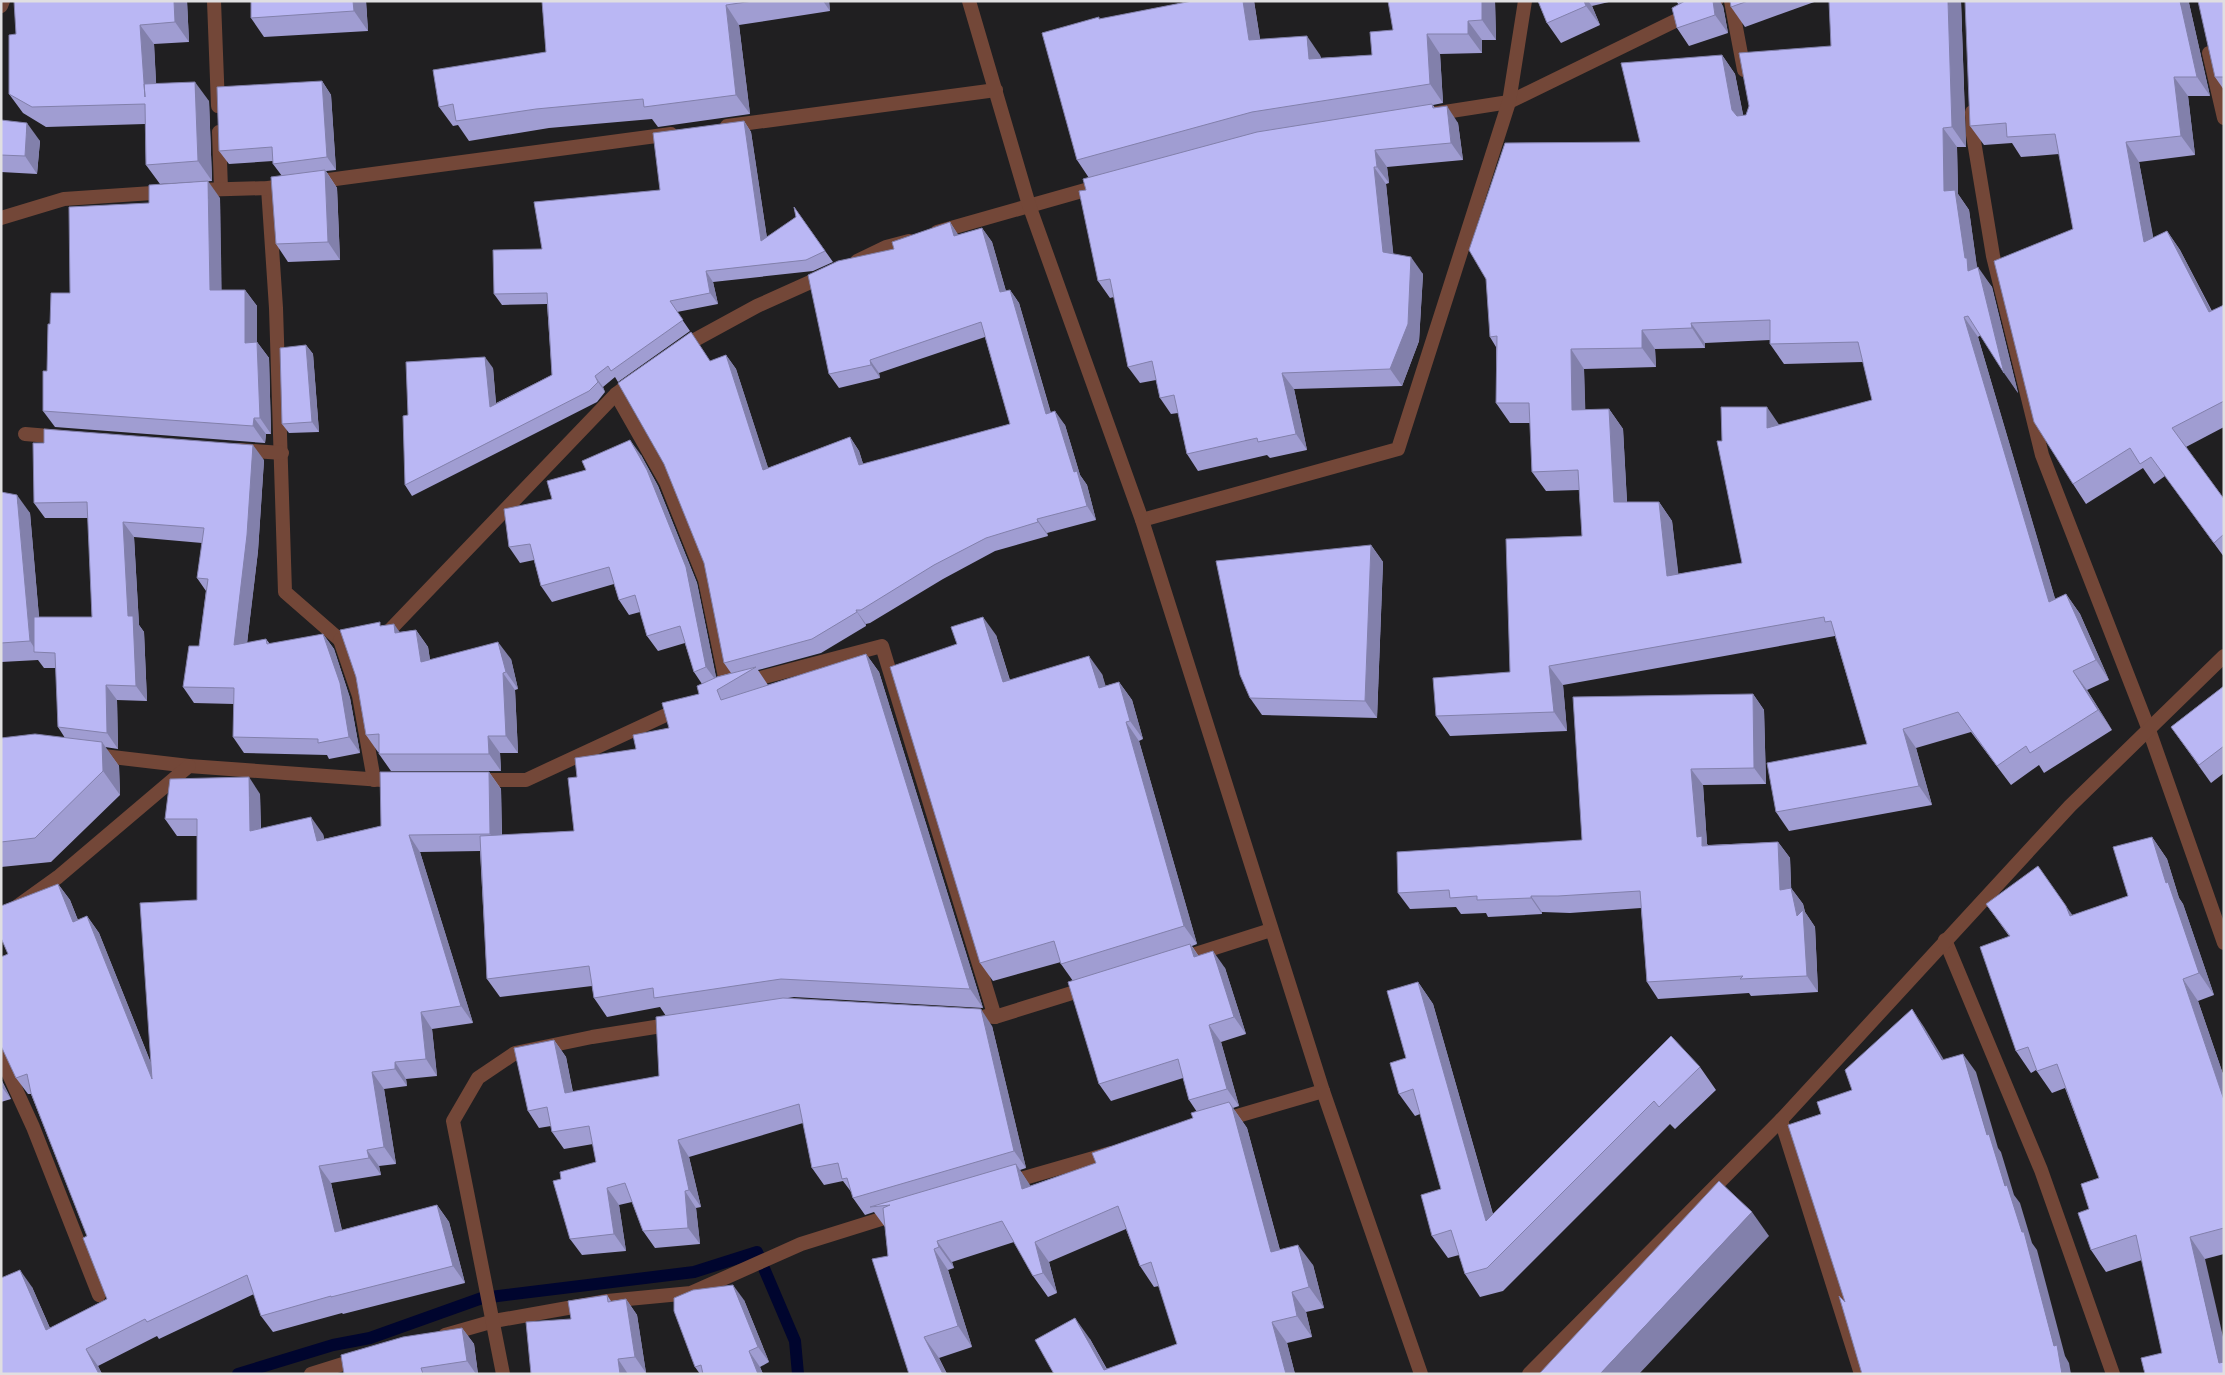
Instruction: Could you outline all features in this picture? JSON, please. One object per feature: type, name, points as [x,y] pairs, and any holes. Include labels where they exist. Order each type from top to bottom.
[{"type":"street","points":[[1,6],[3,1]]},
{"type":"street","points":[[214,1],[221,189]]},
{"type":"street","points":[[969,1],[1029,205],[1142,520],[1323,1091],[1421,1374]]},
{"type":"street","points":[[1142,520],[1398,449],[1509,102],[1525,1]]},
{"type":"street","points":[[1422,116],[1509,102],[1716,1]]},
{"type":"street","points":[[1731,1],[1747,88]]},
{"type":"street","points":[[2206,38],[2224,118]]},
{"type":"street","points":[[711,128],[996,90]]},
{"type":"street","points":[[1972,97],[1973,135],[1993,256],[2042,455],[2148,730],[2224,943]]},
{"type":"street","points":[[1,218],[64,199],[221,189],[268,188],[682,132]]},
{"type":"street","points":[[672,353],[689,341],[749,310],[886,247],[1114,182]]},
{"type":"street","points":[[268,188],[282,453],[285,592],[340,640],[359,696],[374,780]]},
{"type":"street","points":[[340,640],[388,632],[616,394],[648,370]]},
{"type":"street","points":[[616,394],[666,482],[705,580],[723,689],[882,646],[995,1017]]},
{"type":"street","points":[[24,434],[74,438]]},
{"type":"street","points":[[223,448],[282,453]]},
{"type":"street","points":[[1529,1374],[1780,1120],[1944,940],[2070,806],[2224,656]]},
{"type":"street","points":[[460,780],[526,780],[692,703]]},
{"type":"street","points":[[80,753],[189,766],[393,780]]},
{"type":"street","points":[[1,918],[58,877],[189,766]]},
{"type":"street","points":[[1166,963],[1271,930]]},
{"type":"street","points":[[1944,940],[2041,1170],[2112,1374]]},
{"type":"street","points":[[976,1016],[995,1017],[1100,984]]},
{"type":"street","points":[[503,1374],[453,1121],[478,1078],[515,1053],[592,1037],[688,1022]]},
{"type":"street","points":[[1,1057],[33,1127],[99,1295]]},
{"type":"street","points":[[1209,1124],[1323,1091]]},
{"type":"street","points":[[1780,1120],[1861,1374]]},
{"type":"street","points":[[991,1187],[1124,1149]]},
{"type":"street","points":[[429,1339],[494,1321],[607,1301],[692,1293],[801,1244],[906,1212]]},
{"type":"street","points":[[310,1374],[373,1355]]},
{"type":"building","points":[[14,1],[174,1],[175,22],[140,25],[144,84],[195,82],[198,161],[146,165],[145,104],[32,107],[9,94],[9,35],[16,34]]},
{"type":"building","points":[[251,1],[353,1],[354,11],[251,18]]},
{"type":"building","points":[[542,1],[753,1],[726,5],[736,95],[644,107],[643,99],[536,109],[456,121],[453,104],[439,107],[433,70],[546,52]]},
{"type":"building","points":[[1192,1],[1243,1],[1249,40],[1307,36],[1309,59],[1372,55],[1370,32],[1393,30],[1388,1],[1482,1],[1482,20],[1468,21],[1468,34],[1427,34],[1430,84],[1252,112],[1077,160],[1042,33],[1099,17],[1099,19]]},
{"type":"building","points":[[1538,1],[1584,1],[1586,6],[1547,23]]},
{"type":"building","points":[[1685,1],[1713,1],[1715,15],[1677,28],[1672,8]]},
{"type":"building","points":[[1730,1],[1748,1],[1731,7]]},
{"type":"building","points":[[1829,1],[1948,1],[1952,127],[1943,128],[1944,191],[1955,190],[1968,271],[1978,267],[2004,373],[1968,316],[1964,317],[2049,602],[2066,594],[2096,660],[2073,671],[2098,710],[2030,753],[2026,746],[1997,766],[1958,712],[1903,729],[1919,786],[1776,812],[1767,763],[1867,744],[1831,621],[1825,622],[1824,617],[1549,666],[1554,712],[1436,716],[1433,678],[1510,672],[1506,539],[1582,536],[1578,470],[1532,472],[1529,403],[1496,403],[1497,336],[1490,337],[1486,279],[1469,250],[1505,143],[1640,142],[1621,63],[1722,55],[1732,110],[1737,116],[1746,115],[1749,106],[1739,53],[1831,46]],"holes":[[[1770,320],[1770,344],[1858,342],[1872,400],[1767,428],[1767,407],[1721,407],[1722,441],[1717,441],[1742,563],[1667,576],[1659,502],[1614,502],[1609,409],[1572,410],[1571,349],[1642,348],[1642,330],[1692,328],[1691,323]]]},
{"type":"building","points":[[1965,1],[2180,1],[2197,77],[2174,77],[2181,136],[2126,142],[2144,242],[2167,231],[2209,312],[2224,305],[2224,401],[2172,428],[2224,499],[2224,534],[2214,543],[2151,457],[2140,464],[2130,448],[2073,484],[2034,422],[1994,261],[2073,229],[2055,134],[2007,137],[2006,123],[1970,126]]},
{"type":"building","points":[[2198,1],[2224,1],[2224,77],[2215,77]]},
{"type":"building","points":[[322,81],[327,157],[273,164],[272,147],[219,151],[217,87]]},
{"type":"building","points":[[1432,104],[1433,108],[1447,106],[1451,143],[1375,150],[1377,167],[1374,167],[1383,252],[1411,257],[1408,324],[1390,369],[1282,373],[1296,434],[1258,442],[1257,438],[1187,454],[1174,395],[1160,398],[1152,361],[1128,367],[1110,279],[1098,281],[1079,191],[1086,190],[1083,179],[1257,132]]},
{"type":"building","points":[[1,120],[27,123],[25,156],[1,155]]},
{"type":"building","points":[[744,121],[761,241],[796,217],[794,207],[825,251],[806,260],[706,271],[710,293],[670,301],[683,320],[611,371],[608,366],[595,376],[598,382],[589,391],[405,485],[403,416],[408,415],[406,362],[485,357],[490,407],[552,375],[547,293],[494,294],[493,250],[542,249],[534,202],[660,190],[653,133]]},
{"type":"building","points":[[325,170],[328,242],[276,244],[271,177]]},
{"type":"building","points":[[208,181],[210,290],[245,290],[245,343],[257,342],[260,418],[254,418],[253,426],[43,411],[43,371],[47,371],[51,293],[70,293],[69,207],[149,203],[149,185]]},
{"type":"building","points":[[950,222],[954,236],[982,228],[1000,292],[1010,290],[1046,414],[1055,411],[1074,472],[1077,471],[1087,506],[1037,519],[1038,522],[986,538],[934,565],[861,610],[856,610],[857,612],[812,639],[724,663],[704,563],[664,464],[618,383],[691,332],[710,361],[726,355],[763,470],[850,437],[859,465],[1010,424],[981,322],[870,360],[871,365],[829,374],[808,275],[838,261],[894,249],[892,242]]},
{"type":"building","points":[[306,345],[312,422],[282,424],[280,348]]},
{"type":"building","points":[[44,429],[253,445],[247,535],[234,645],[266,639],[267,644],[323,634],[340,683],[349,737],[318,743],[318,739],[233,737],[234,688],[183,687],[189,646],[199,646],[208,579],[197,578],[204,528],[123,522],[128,616],[133,616],[136,686],[106,685],[107,733],[58,727],[55,653],[34,652],[34,617],[92,617],[87,502],[34,503],[33,443],[44,443]]},
{"type":"building","points":[[630,440],[647,470],[686,567],[706,667],[694,672],[680,626],[647,636],[635,595],[619,600],[609,567],[541,586],[530,544],[509,547],[504,509],[552,499],[547,481],[586,470],[582,461]]},
{"type":"building","points":[[1,492],[17,495],[30,641],[1,643]]},
{"type":"building","points":[[1371,545],[1365,701],[1250,698],[1240,675],[1216,561]]},
{"type":"building","points":[[983,617],[1003,682],[1089,656],[1099,688],[1119,682],[1130,721],[1126,722],[1184,926],[1061,964],[1054,941],[980,963],[890,667],[957,644],[951,627]]},
{"type":"building","points":[[380,622],[380,626],[394,624],[395,633],[416,630],[421,662],[498,642],[506,672],[503,673],[506,736],[488,736],[489,754],[379,754],[379,734],[366,735],[356,677],[340,630]]},
{"type":"building","points":[[866,654],[970,989],[781,979],[654,998],[653,988],[594,998],[589,966],[487,979],[480,836],[574,831],[568,778],[577,777],[575,758],[636,749],[633,735],[669,728],[662,703],[699,694],[697,686],[717,677],[756,667],[717,690],[721,700]]},
{"type":"building","points":[[2224,686],[2224,746],[2199,765],[2171,727]]},
{"type":"building","points":[[1753,694],[1754,768],[1691,769],[1697,837],[1702,836],[1702,846],[1778,842],[1780,890],[1791,888],[1797,916],[1803,910],[1807,976],[1740,979],[1743,976],[1647,982],[1640,891],[1477,900],[1477,896],[1450,898],[1449,890],[1398,893],[1397,852],[1582,840],[1573,697]]},
{"type":"building","points":[[35,734],[102,742],[103,771],[35,838],[1,842],[1,738]]},
{"type":"building","points":[[380,772],[489,772],[490,834],[409,835],[461,1006],[421,1012],[426,1059],[395,1062],[395,1069],[372,1072],[384,1147],[367,1150],[369,1158],[319,1166],[335,1232],[437,1205],[453,1266],[331,1296],[261,1316],[247,1275],[147,1322],[145,1319],[86,1349],[99,1374],[1,1374],[1,1278],[20,1270],[46,1330],[107,1299],[83,1238],[87,1236],[31,1093],[27,1074],[16,1078],[1,1046],[1,957],[8,954],[1,938],[1,906],[58,884],[73,922],[87,916],[152,1079],[140,903],[197,900],[197,819],[165,819],[170,779],[249,777],[250,831],[311,817],[317,841],[381,826]]},
{"type":"building","points":[[2152,837],[2166,883],[2168,882],[2199,973],[2183,979],[2224,1100],[2224,1228],[2190,1237],[2219,1363],[2224,1362],[2224,1374],[2145,1374],[2141,1358],[2162,1353],[2136,1235],[2091,1250],[2078,1213],[2089,1209],[2081,1184],[2099,1178],[2057,1064],[2037,1071],[2028,1047],[2016,1051],[1980,947],[2010,936],[1986,904],[2038,866],[2066,906],[2070,916],[2128,896],[2113,847]]},
{"type":"building","points":[[1190,944],[1194,957],[1213,951],[1234,1017],[1209,1025],[1227,1089],[1189,1100],[1178,1059],[1099,1084],[1068,982]]},
{"type":"building","points":[[1418,982],[1486,1221],[1671,1036],[1700,1067],[1659,1107],[1654,1101],[1487,1268],[1465,1274],[1451,1230],[1432,1236],[1421,1195],[1441,1189],[1413,1089],[1399,1094],[1390,1063],[1406,1058],[1387,991]]},
{"type":"building","points":[[783,998],[981,1009],[1014,1151],[853,1198],[847,1178],[842,1179],[838,1163],[812,1168],[799,1104],[678,1140],[689,1190],[685,1191],[688,1228],[643,1231],[625,1183],[607,1188],[614,1234],[570,1239],[553,1181],[561,1179],[560,1172],[596,1162],[589,1126],[552,1132],[547,1107],[528,1111],[514,1048],[554,1040],[565,1093],[659,1076],[656,1017]]},
{"type":"building","points":[[1912,1009],[1942,1060],[1963,1054],[1987,1135],[1989,1134],[2005,1186],[2007,1185],[2022,1232],[2024,1232],[2054,1346],[2057,1345],[2062,1374],[1862,1374],[1839,1296],[1845,1302],[1788,1125],[1821,1114],[1817,1102],[1852,1090],[1845,1070]]},
{"type":"building","points":[[1229,1102],[1232,1107],[1271,1252],[1298,1245],[1309,1287],[1292,1292],[1297,1316],[1272,1322],[1286,1374],[1054,1374],[1035,1340],[1075,1318],[1104,1370],[1177,1344],[1151,1262],[1140,1266],[1118,1206],[1035,1242],[1043,1273],[1033,1276],[1002,1221],[937,1241],[939,1247],[934,1249],[958,1326],[924,1337],[943,1374],[909,1374],[872,1259],[888,1256],[883,1208],[890,1205],[870,1207],[1016,1164],[1022,1189],[1096,1163],[1092,1153],[1193,1118],[1191,1113]]},
{"type":"building","points":[[1719,1181],[1752,1212],[1600,1374],[1539,1374]]},
{"type":"building","points":[[733,1285],[758,1347],[749,1351],[758,1374],[703,1374],[701,1365],[695,1367],[674,1311],[674,1298],[693,1290]]},
{"type":"building","points":[[607,1295],[608,1302],[626,1299],[635,1357],[618,1359],[620,1374],[531,1374],[526,1322],[571,1319],[568,1301]]},
{"type":"building","points":[[462,1328],[467,1361],[421,1368],[423,1374],[344,1374],[341,1355],[403,1337]]},
{"type":"waterway","points":[[238,1374],[333,1345],[370,1338],[482,1298],[694,1272],[757,1252],[795,1341],[798,1374]]}]
